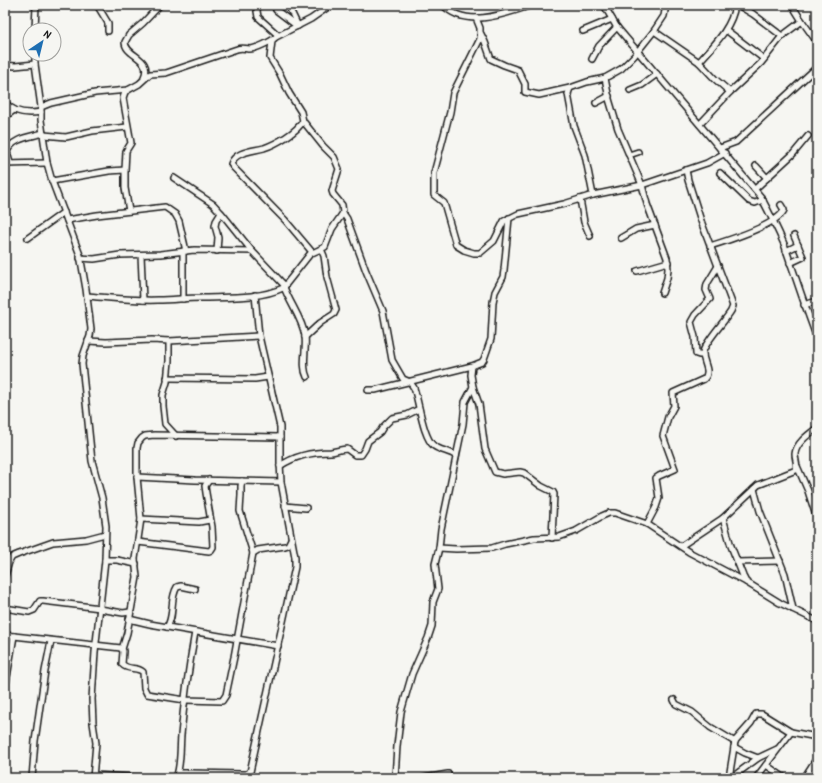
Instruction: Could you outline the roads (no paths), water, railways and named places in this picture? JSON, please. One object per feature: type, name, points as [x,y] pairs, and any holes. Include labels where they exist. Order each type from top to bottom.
[{"type":"street","points":[[35,22],[36,5]]},
{"type":"street","points":[[97,5],[108,23],[108,31]]},
{"type":"street","points":[[144,78],[146,69],[144,64],[126,46],[125,42],[160,5]]},
{"type":"street","points":[[258,5],[258,17],[278,35]]},
{"type":"street","points":[[288,5],[298,26]]},
{"type":"street","points":[[128,211],[124,170],[126,152],[131,143],[123,98],[125,92],[139,84],[150,74],[166,73],[233,50],[242,48],[252,49],[272,41],[278,35],[298,26],[331,5]]},
{"type":"street","points":[[443,5],[454,13],[468,18],[494,15],[532,5]]},
{"type":"street","points":[[604,5],[618,27],[763,200],[786,251],[817,338]]},
{"type":"street","points":[[476,18],[491,59],[504,66],[516,69],[519,72],[525,86],[525,92],[539,95],[606,78],[620,69],[638,51],[654,31],[664,16],[666,5]]},
{"type":"street","points":[[699,62],[726,30],[735,5]]},
{"type":"street","points":[[738,5],[782,36]]},
{"type":"street","points":[[792,5],[817,42]]},
{"type":"street","points":[[276,10],[298,26]]},
{"type":"street","points":[[582,31],[612,19]]},
{"type":"street","points":[[700,124],[764,59],[782,36],[802,21]]},
{"type":"street","points":[[592,59],[599,46],[618,27]]},
{"type":"street","points":[[726,30],[764,59]]},
{"type":"street","points":[[654,31],[699,62],[730,92]]},
{"type":"street","points":[[481,34],[480,39],[453,93],[450,112],[434,173],[433,192],[435,196],[443,201],[456,245],[464,250],[478,253],[482,252],[494,241],[504,221],[518,214],[642,185],[707,163],[725,153]]},
{"type":"street","points":[[272,41],[270,58],[300,112],[303,122],[323,146],[332,154],[338,166],[339,172],[332,191],[342,205],[343,213],[347,219],[348,225],[383,311],[392,360],[403,379],[410,382],[414,388],[429,441],[438,448],[450,452],[456,456]]},
{"type":"street","points":[[5,65],[15,66],[35,64],[47,163],[80,258],[87,296],[91,329],[82,364],[92,462],[102,498],[105,534],[105,560],[96,646],[92,704],[96,743],[93,777],[150,778]]},
{"type":"street","points":[[720,148],[736,142],[817,67]]},
{"type":"street","points":[[630,90],[642,85],[657,74]]},
{"type":"street","points":[[606,78],[609,96],[618,129],[642,185],[668,262],[667,278],[662,293]]},
{"type":"street","points":[[570,88],[568,94],[574,126],[586,155],[594,195]]},
{"type":"street","points":[[5,102],[14,110],[23,112],[41,109],[51,103],[95,93],[128,90]]},
{"type":"street","points":[[596,103],[609,96]]},
{"type":"street","points":[[5,117],[14,110]]},
{"type":"street","points":[[303,122],[281,140],[264,148],[240,155],[233,159],[231,164],[285,220],[312,252]]},
{"type":"street","points":[[47,163],[8,163],[7,152],[12,144],[21,139],[43,134],[66,137],[92,131],[128,127]]},
{"type":"street","points":[[755,189],[793,154],[808,136]]},
{"type":"street","points":[[629,155],[638,152]]},
{"type":"street","points":[[756,166],[766,178]]},
{"type":"street","points":[[52,181],[109,171],[124,170]]},
{"type":"street","points":[[647,524],[659,498],[656,478],[675,469],[663,436],[668,417],[674,406],[673,393],[704,379],[707,373],[703,355],[705,347],[728,317],[733,306],[710,246],[686,170]]},
{"type":"street","points":[[720,173],[749,200],[756,203],[763,200]]},
{"type":"street","points":[[174,178],[190,190],[208,200],[284,286],[301,321],[305,337],[304,362],[307,377]]},
{"type":"street","points":[[580,199],[584,222],[590,236]]},
{"type":"street","points":[[710,246],[748,233],[780,217],[783,212],[782,205]]},
{"type":"street","points":[[67,220],[165,207],[171,210],[175,214],[180,225],[184,251],[183,299]]},
{"type":"street","points":[[28,238],[64,212]]},
{"type":"street","points":[[217,251],[218,237],[215,223],[221,213]]},
{"type":"street","points":[[87,296],[143,300],[183,299],[255,295],[278,290],[284,286],[312,252],[321,249],[327,244],[332,229],[343,213]]},
{"type":"street","points":[[368,390],[375,390],[472,366],[483,361],[492,339],[493,302],[495,292],[503,277],[510,218]]},
{"type":"street","points":[[621,238],[636,229],[655,225]]},
{"type":"street","points":[[790,263],[803,258],[794,236]]},
{"type":"street","points":[[786,251],[798,245]]},
{"type":"street","points":[[305,337],[320,323],[334,314],[336,310],[327,277],[324,256],[321,249]]},
{"type":"street","points":[[80,258],[94,259],[120,255],[141,255],[184,251],[252,251]]},
{"type":"street","points":[[141,255],[143,300]]},
{"type":"street","points":[[637,271],[668,262]]},
{"type":"street","points":[[703,355],[696,354],[695,337],[691,322],[695,314],[710,298],[706,290],[707,284],[718,266]]},
{"type":"street","points":[[176,777],[182,773],[246,774],[250,772],[296,564],[281,482],[280,427],[259,336],[255,295]]},
{"type":"street","points":[[804,305],[817,301]]},
{"type":"street","points":[[88,342],[152,340],[169,341],[259,336]]},
{"type":"street","points":[[169,341],[169,361],[163,395],[165,424],[176,436]]},
{"type":"street","points":[[472,366],[473,387],[479,404],[485,449],[495,472],[502,474],[524,473],[541,486],[554,492],[552,538]]},
{"type":"street","points":[[167,378],[254,379],[268,377]]},
{"type":"street","points":[[395,778],[397,746],[404,700],[415,666],[428,638],[433,622],[433,602],[438,589],[435,564],[463,424],[465,402],[473,387]]},
{"type":"street","points":[[280,466],[296,456],[319,452],[333,452],[347,449],[355,455],[361,455],[366,449],[368,441],[380,432],[382,427],[392,418],[408,415],[419,409]]},
{"type":"street","points":[[817,428],[804,439],[796,451],[795,456],[797,466],[808,490],[817,519]]},
{"type":"street","points":[[242,481],[240,511],[253,553],[224,699],[222,701],[185,700],[147,694],[144,688],[143,672],[141,670],[126,668],[122,664],[122,649],[125,641],[137,577],[135,559],[141,519],[137,477],[138,443],[145,436],[154,435],[280,437]]},
{"type":"street","points":[[681,546],[723,518],[754,489],[763,483],[795,471],[797,466]]},
{"type":"street","points":[[137,477],[281,482]]},
{"type":"street","points":[[138,542],[210,551],[213,547],[205,486],[209,480]]},
{"type":"street","points":[[754,489],[760,511],[790,591],[793,609]]},
{"type":"street","points":[[285,506],[306,508]]},
{"type":"street","points":[[439,548],[492,548],[534,538],[552,538],[576,531],[593,520],[609,513],[624,515],[647,524],[689,552],[817,621]]},
{"type":"street","points":[[723,518],[742,576],[746,582]]},
{"type":"street","points":[[141,519],[198,522],[210,520]]},
{"type":"street","points":[[5,576],[12,557],[19,554],[53,542],[86,539],[105,534]]},
{"type":"street","points":[[253,553],[258,550],[288,545],[291,538]]},
{"type":"street","points":[[105,560],[117,560],[136,564]]},
{"type":"street","points":[[737,562],[780,561]]},
{"type":"street","points":[[166,627],[170,622],[172,603],[177,587],[181,586],[195,588]]},
{"type":"street","points":[[5,608],[29,612],[34,610],[40,601],[43,600],[115,612],[130,612]]},
{"type":"street","points":[[129,619],[166,627],[278,646]]},
{"type":"street","points":[[176,777],[195,632]]},
{"type":"street","points":[[5,636],[122,649]]},
{"type":"street","points":[[5,689],[14,636]]},
{"type":"street","points":[[32,778],[35,742],[41,709],[44,676],[51,641]]},
{"type":"street","points":[[674,700],[676,704],[692,712],[745,754],[758,758]]},
{"type":"street","points":[[730,778],[734,745],[756,714],[759,713],[791,732],[817,737]]},
{"type":"street","points":[[756,778],[791,732]]},
{"type":"street","points":[[730,778],[758,758],[778,748]]},
{"type":"street","points":[[804,778],[817,758]]},
{"type":"street","points":[[766,765],[785,778]]},
{"type":"street","points":[[424,778],[448,774]]}]
